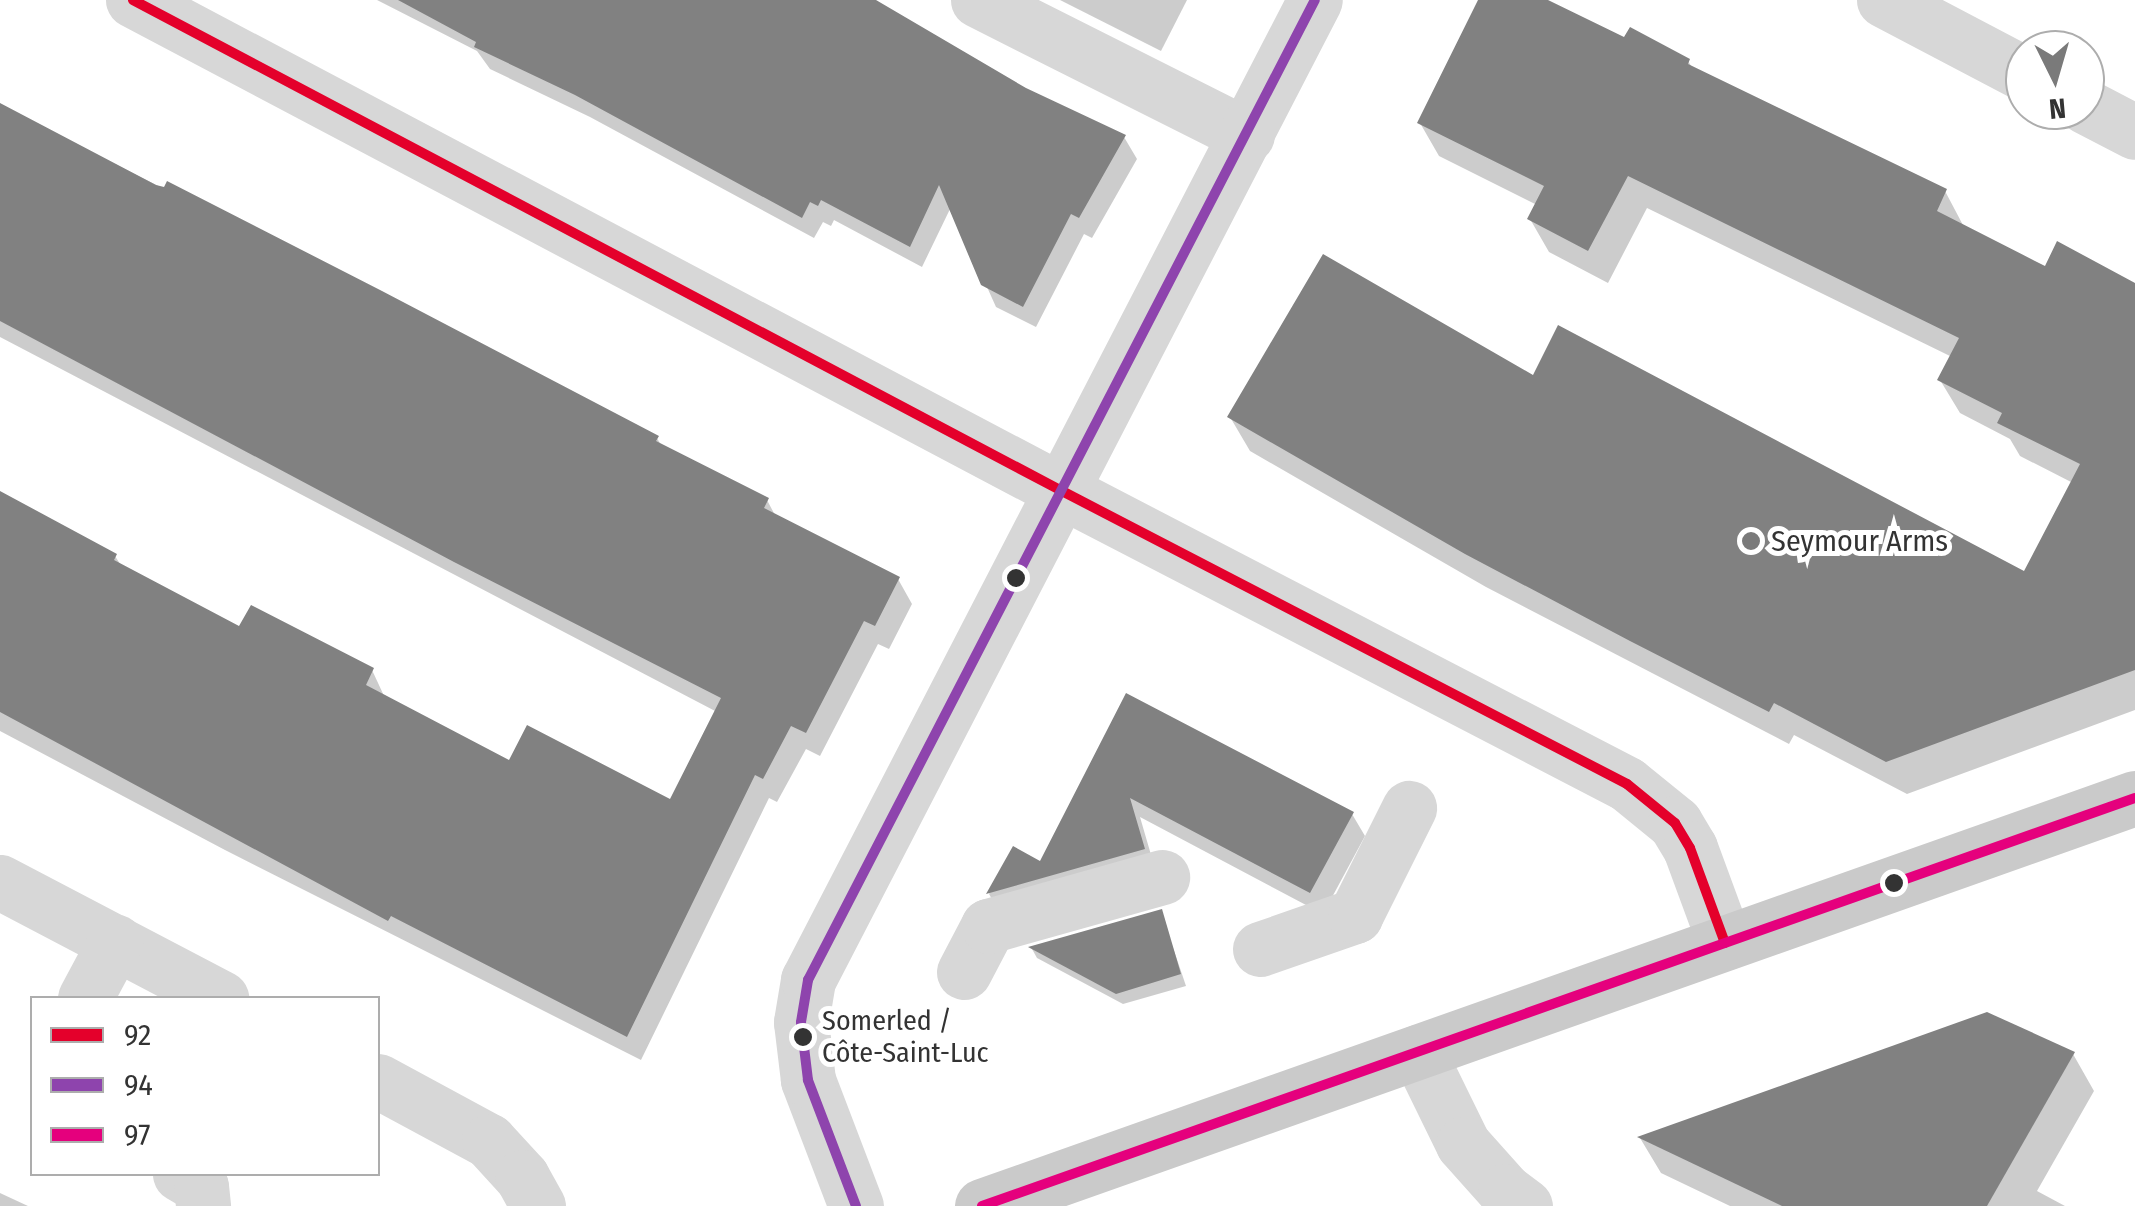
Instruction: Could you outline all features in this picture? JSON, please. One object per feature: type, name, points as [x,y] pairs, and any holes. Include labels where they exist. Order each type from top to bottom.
[{"type":"main road","points":[[982,1206],[2135,798]]},
{"type":"street","points":[[133,0],[1640,793],[1675,824],[1690,848],[1724,943]]},
{"type":"street","points":[[978,0],[1246,136]]},
{"type":"street","points":[[856,1206],[808,1080],[801,1022],[808,980],[1316,0]]},
{"type":"street","points":[[1884,0],[2005,64]]},
{"type":"street","points":[[2105,116],[2135,132]]},
{"type":"street","points":[[1260,949],[1355,916],[1409,808]]},
{"type":"street","points":[[964,972],[988,926],[1162,876]]},
{"type":"street","points":[[0,882],[217,996]]},
{"type":"street","points":[[86,996],[115,942]]},
{"type":"street","points":[[1418,1052],[1464,1144],[1504,1191],[1525,1206]]},
{"type":"street","points":[[380,1083],[489,1140],[522,1178],[538,1206]]},
{"type":"street","points":[[184,1176],[201,1186],[204,1206]]},
{"type":"building","points":[[398,0],[876,0],[1026,88],[1126,135],[1079,218],[1071,214],[1023,307],[981,285],[939,185],[910,247],[821,200],[818,206],[810,202],[802,218],[575,95],[474,47],[476,42]]},
{"type":"building","points":[[1478,0],[1548,0],[1624,37],[1630,27],[1690,59],[1688,64],[1947,189],[1937,211],[2045,266],[2057,241],[2135,283],[2135,670],[1886,762],[1774,703],[1769,712],[1630,641],[1465,554],[1227,417],[1323,254],[1533,375],[1558,325],[2024,571],[2080,464],[1997,423],[2002,413],[1937,380],[1959,338],[1628,176],[1588,251],[1527,219],[1544,186],[1417,123]]},
{"type":"building","points":[[0,103],[156,185],[164,187],[167,181],[659,436],[656,441],[769,498],[764,508],[900,577],[875,626],[864,621],[806,733],[791,726],[763,779],[755,775],[627,1037],[391,916],[388,921],[0,712],[0,491],[117,554],[114,560],[239,626],[251,605],[374,668],[366,685],[509,760],[527,725],[670,799],[721,698],[454,562],[0,321]]},
{"type":"building","points":[[1126,693],[1354,812],[1310,893],[1130,798],[1145,849],[986,894],[1013,846],[1040,861]]},
{"type":"building","points":[[1162,909],[1181,974],[1116,994],[1028,947]]},
{"type":"building","points":[[1987,1012],[2075,1052],[1987,1206],[1782,1206],[1637,1137]]},
{"type":"transit line","name":"92","points":[[133,0],[1062,491],[1627,784],[1675,823],[1690,848],[1725,943]]},
{"type":"transit line","name":"94","points":[[856,1206],[808,1080],[801,1022],[808,980],[1315,0]]},
{"type":"transit line","name":"97","points":[[982,1206],[2135,798]]},
{"type":"place","name":"Seymour Arms","points":[[1751,541]]},
{"type":"place","name":"Somerled / Côte-Saint-Luc","points":[[803,1037]]}]
